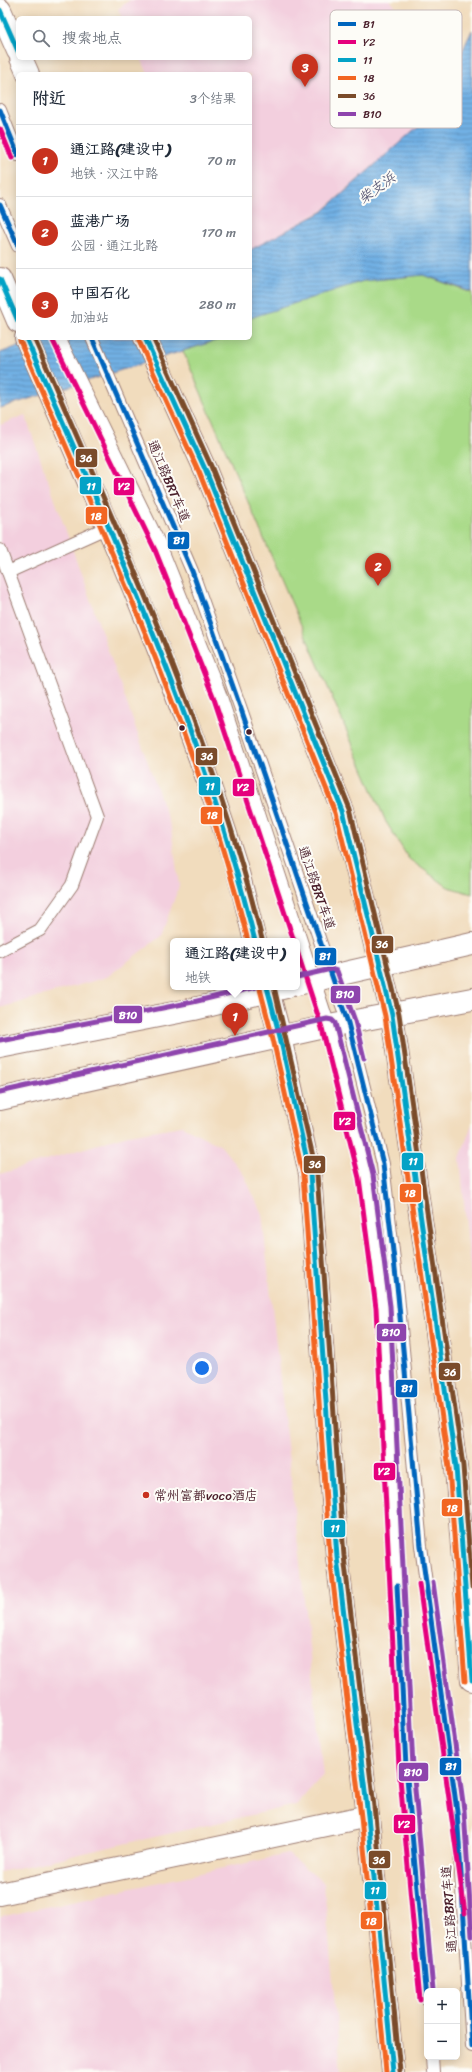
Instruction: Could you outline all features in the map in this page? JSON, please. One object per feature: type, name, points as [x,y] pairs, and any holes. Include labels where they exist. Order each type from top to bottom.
[{"type":"main road","points":[[0,10],[16,46]]},
{"type":"main road","points":[[22,60],[27,72]]},
{"type":"main road","points":[[0,279],[15,313]]},
{"type":"main road","points":[[27,340],[108,527],[179,700],[233,857],[254,938]]},
{"type":"main road","points":[[146,340],[205,469],[343,811],[392,1015],[410,1158],[456,1467],[472,1680]]},
{"type":"main road","points":[[315,980],[472,944]]},
{"type":"main road","points":[[0,1047],[194,1009],[266,990]]},
{"type":"main road","points":[[274,990],[280,1037],[310,1174],[337,1557],[368,1816],[392,2072]]},
{"type":"main road","points":[[0,1098],[339,1024],[472,999]]},
{"type":"main road","points":[[0,1894],[368,1816]]},
{"type":"lane","points":[[0,110],[16,150]]},
{"type":"lane","points":[[0,205],[16,241]]},
{"type":"lane","name":"通江路BRT车道","points":[[60,340],[84,393],[161,547],[220,694],[315,980],[339,1024],[383,1164],[398,1295],[421,1546],[456,1811],[472,2046]]},
{"type":"lane","name":"通江路BRT车道","points":[[93,340],[192,571],[315,980],[339,1024],[366,1177],[383,1307],[406,1767],[426,1988]]},
{"type":"lane","points":[[8,572],[108,527]]},
{"type":"lane","points":[[0,550],[97,816],[72,885],[40,930],[0,951]]},
{"type":"lane","points":[[456,1811],[472,1912]]},
{"type":"lane","points":[[432,2060],[433,2072]]},
{"type":"shaded area","points":[[130,0],[390,0],[398,10],[330,10],[330,128],[416,128],[322,211],[252,249],[252,72],[147,72],[142,60],[252,60],[252,16],[121,16],[118,9]]},
{"type":"shaded area","points":[[25,415],[171,828],[179,886],[161,936],[107,977],[0,1008],[0,425]]},
{"type":"shaded area","points":[[472,1124],[472,1289],[460,1158]]},
{"type":"shaded area","name":"常州富都voco酒店","points":[[182,1126],[221,1146],[244,1175],[262,1214],[323,1775],[296,1805],[0,1872],[0,1174],[128,1135]]},
{"type":"shaded area","points":[[288,1854],[324,1883],[341,2072],[0,2072],[0,1917]]},
{"type":"green space","points":[[423,275],[472,293],[472,894],[448,887],[409,859],[386,822],[183,351],[218,340],[252,340],[252,317],[363,281]]},
{"type":"water","name":"柴支浜","points":[[472,30],[472,292],[423,275],[363,281],[252,317],[252,249],[322,212],[416,128],[462,128],[462,52]]},
{"type":"water","points":[[35,340],[218,340],[0,408],[0,353]]},
{"type":"transit line","name":"11","points":[[0,10],[16,46]]},
{"type":"transit line","name":"B1","points":[[0,110],[16,150]]},
{"type":"transit line","name":"Y2","points":[[0,129],[12,158]]},
{"type":"transit line","name":"B1","points":[[0,205],[16,241]]},
{"type":"transit line","name":"11","points":[[0,279],[16,316]]},
{"type":"transit line","name":"11","points":[[27,340],[123,560],[183,710],[210,786],[234,863],[254,938]]},
{"type":"transit line","name":"36","points":[[35,340],[130,559],[190,709],[217,785],[241,861],[262,938]]},
{"type":"transit line","name":"B1","points":[[93,340],[192,571],[242,712],[348,1023],[383,1164],[398,1295],[421,1546],[457,1811],[472,2046]]},
{"type":"transit line","name":"11","points":[[146,340],[205,469],[343,811],[392,1015],[456,1467],[472,1680]]},
{"type":"transit line","name":"36","points":[[154,340],[211,466],[350,809],[399,1014],[463,1466],[472,1587]]},
{"type":"transit line","name":"18","points":[[20,341],[116,562],[176,711],[203,787],[227,864],[247,938]]},
{"type":"transit line","name":"Y2","points":[[53,341],[155,550],[213,696],[293,938]]},
{"type":"transit line","name":"18","points":[[139,341],[199,472],[336,813],[385,1016],[449,1468],[465,1681]]},
{"type":"transit line","name":"Y2","points":[[300,960],[322,1028],[359,1178],[376,1308],[399,1767],[420,2000]]},
{"type":"transit line","name":"B10","points":[[300,976],[331,969],[337,971],[355,1021],[364,1058]]},
{"type":"transit line","name":"B10","points":[[0,1040],[193,1002],[243,990]]},
{"type":"transit line","name":"18","points":[[260,990],[273,1039],[303,1175],[330,1557],[361,1817],[386,2072]]},
{"type":"transit line","name":"11","points":[[268,990],[280,1037],[310,1174],[337,1557],[368,1816],[393,2072]]},
{"type":"transit line","name":"36","points":[[275,990],[317,1174],[344,1556],[375,1815],[400,2071]]},
{"type":"transit line","name":"B10","points":[[0,1092],[327,1019],[332,1020],[335,1023],[373,1175],[390,1306],[413,1767],[433,1988]]},
{"type":"transit line","name":"B10","points":[[433,1582],[464,1810],[472,1936]]},
{"type":"transit line","name":"Y2","points":[[419,1584],[465,1913]]},
{"type":"transit line","name":"B1","points":[[397,1586],[406,1767],[426,1988]]},
{"type":"place","name":"中国石化","points":[[305,87]]},
{"type":"place","name":"蓝港广场","points":[[378,586]]},
{"type":"place","name":"通江路(建设中)","points":[[235,1036]]},
{"type":"place","name":"常州富都voco酒店","points":[[146,1495]]}]
